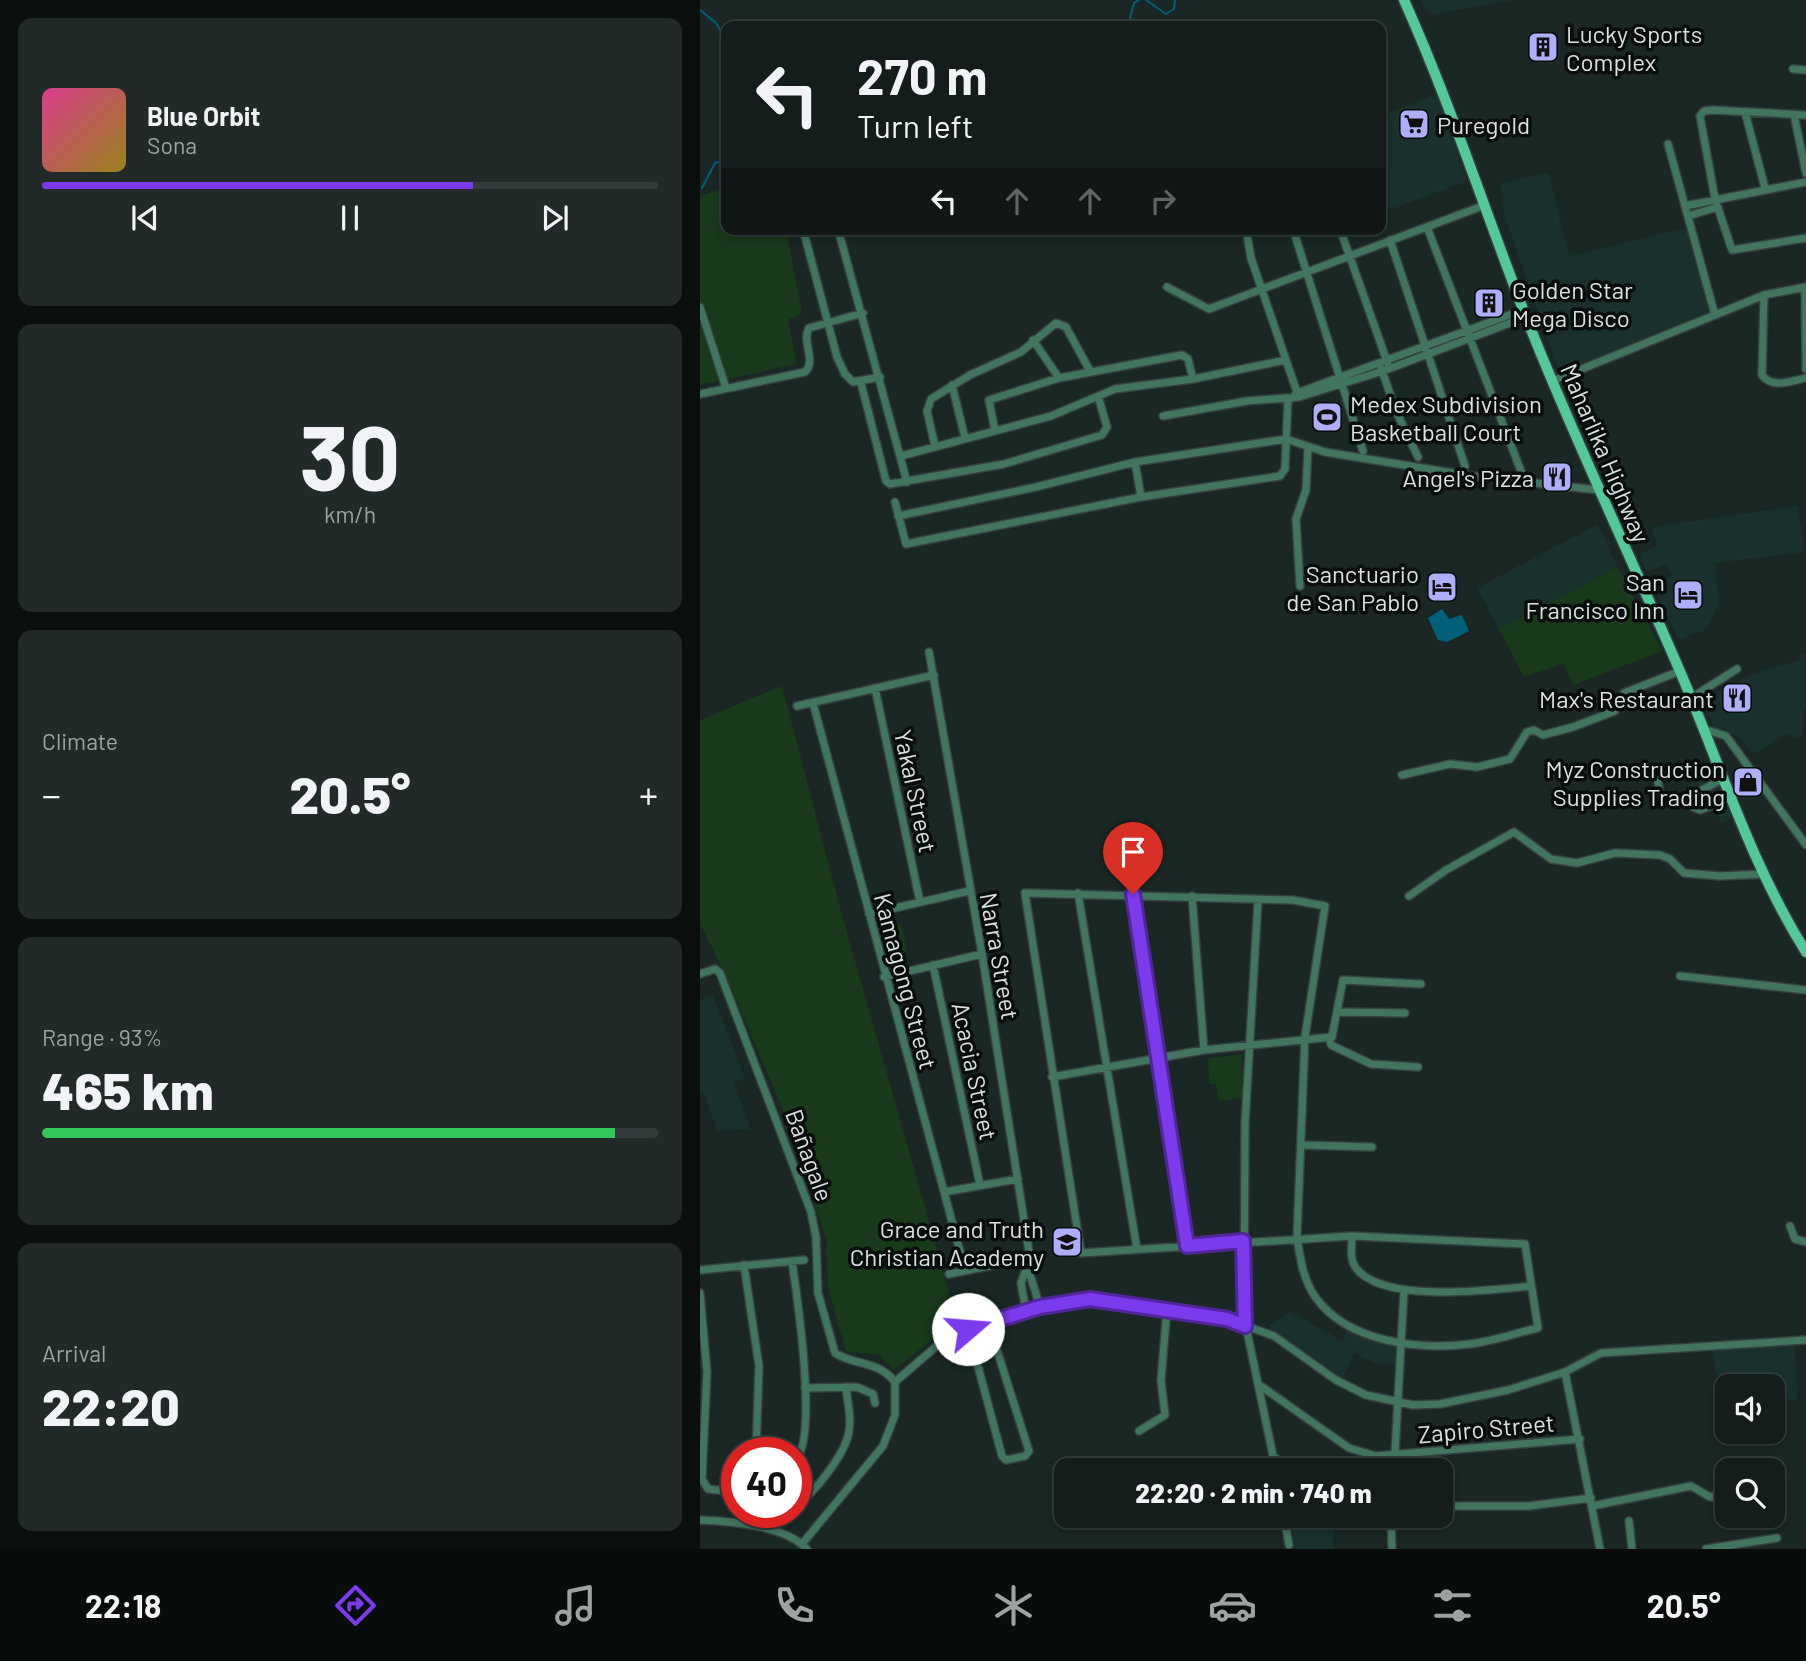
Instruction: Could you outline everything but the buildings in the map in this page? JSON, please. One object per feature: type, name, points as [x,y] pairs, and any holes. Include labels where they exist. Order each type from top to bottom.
[{"type":"main road","name":"Maharlika Highway","points":[[1404,0],[1440,85],[1525,313],[1598,490],[1680,671],[1765,874],[1806,952]]},
{"type":"street","points":[[1793,69],[1806,70]]},
{"type":"street","points":[[1806,115],[1713,110],[1704,111],[1700,116],[1719,200],[1717,208],[1732,250],[1806,238]]},
{"type":"street","points":[[1745,112],[1765,188]]},
{"type":"street","points":[[1794,115],[1806,173]]},
{"type":"street","points":[[1668,144],[1715,314]]},
{"type":"street","points":[[1685,205],[1806,182]]},
{"type":"street","points":[[1167,287],[1209,309],[1485,205]]},
{"type":"street","points":[[1688,216],[1717,208]]},
{"type":"street","points":[[1427,226],[1521,471]]},
{"type":"street","points":[[805,235],[845,374],[853,382],[861,383],[880,377]]},
{"type":"street","points":[[840,235],[908,482]]},
{"type":"street","points":[[895,502],[905,544],[1140,497],[1280,476],[1285,469],[1286,439],[1294,397],[1286,360],[1248,235]]},
{"type":"street","points":[[1295,235],[1363,451]]},
{"type":"street","points":[[1342,235],[1385,366],[1396,411],[1418,457]]},
{"type":"street","points":[[1390,240],[1465,466]]},
{"type":"street","points":[[1552,381],[1764,295],[1805,287],[1806,369]]},
{"type":"street","points":[[1764,295],[1762,375],[1766,381],[1775,384],[1806,378]]},
{"type":"street","points":[[700,307],[726,388]]},
{"type":"street","points":[[700,394],[805,372],[810,363],[806,333],[809,328],[863,313]]},
{"type":"street","points":[[1163,416],[1247,401],[1294,397],[1525,313]]},
{"type":"street","points":[[936,446],[927,404],[952,385],[1021,352],[1033,340],[1061,323],[1076,342],[1090,371]]},
{"type":"street","points":[[1033,340],[1059,378]]},
{"type":"street","points":[[995,431],[989,400],[1059,378],[1182,355],[1188,359],[1193,379]]},
{"type":"street","points":[[901,456],[1051,416],[1115,389],[1193,379],[1286,360]]},
{"type":"street","points":[[861,383],[886,481],[890,484],[1004,464],[1102,435],[1107,427],[1098,396]]},
{"type":"street","points":[[952,385],[965,439]]},
{"type":"street","points":[[898,516],[1036,487],[1135,462],[1286,439],[1308,448],[1471,476],[1598,490]]},
{"type":"street","points":[[1300,586],[1296,519],[1306,490],[1308,448]]},
{"type":"street","points":[[1135,462],[1140,497]]},
{"type":"street","name":"Narra Street","points":[[929,652],[982,954],[1030,1258],[1021,1283],[1026,1311]]},
{"type":"street","points":[[1691,698],[1737,669]]},
{"type":"street","points":[[1402,775],[1450,764],[1477,767],[1510,759],[1527,732],[1534,730],[1543,735],[1560,732],[1615,711],[1624,694],[1680,671]]},
{"type":"street","points":[[797,706],[934,675]]},
{"type":"street","name":"Yakal Street","points":[[875,688],[920,902]]},
{"type":"street","name":"Kamagong Street","points":[[813,703],[884,977],[965,1270]]},
{"type":"street","points":[[1704,729],[1726,736],[1806,845]]},
{"type":"street","points":[[1656,774],[1661,797],[1666,800],[1688,797],[1725,778]]},
{"type":"street","points":[[1688,797],[1693,807],[1700,810],[1732,797]]},
{"type":"street","points":[[1409,896],[1446,870],[1514,832],[1551,859],[1577,863],[1615,853],[1660,855],[1670,859],[1684,873],[1720,876],[1765,874]]},
{"type":"street","points":[[869,915],[969,891]]},
{"type":"street","points":[[1078,893],[1026,893],[1081,1253],[1297,1237],[1352,1236],[1525,1244],[1538,1328],[1472,1343],[1401,1343],[1357,1329],[1337,1318],[1316,1298],[1301,1267],[1297,1237],[1305,1037],[1325,906],[1293,900],[1258,901],[1078,893]]},
{"type":"street","points":[[1078,893],[1137,1249]]},
{"type":"street","points":[[1133,894],[1187,1246]]},
{"type":"street","points":[[1192,896],[1205,1050]]},
{"type":"street","points":[[1258,901],[1248,1045],[1243,1241],[1245,1326],[1274,1457]]},
{"type":"street","points":[[884,977],[982,954]]},
{"type":"street","name":"Acacia Street","points":[[933,965],[980,1185]]},
{"type":"street","name":"Bañagale","points":[[700,974],[715,969],[720,972],[806,1200],[816,1237],[818,1293],[835,1353],[843,1358],[880,1367],[895,1382]]},
{"type":"street","points":[[1680,976],[1806,990]]},
{"type":"street","points":[[1052,1077],[1205,1050],[1305,1037],[1329,1037],[1335,1033],[1343,980],[1421,984]]},
{"type":"street","points":[[1337,1012],[1405,1013]]},
{"type":"street","points":[[1329,1037],[1331,1045],[1371,1064],[1418,1067]]},
{"type":"street","points":[[1301,1145],[1372,1147]]},
{"type":"street","points":[[944,1192],[1018,1179]]},
{"type":"street","points":[[1790,1226],[1795,1239],[1806,1242]]},
{"type":"street","points":[[1352,1236],[1351,1254],[1356,1267],[1367,1276],[1404,1291],[1453,1292],[1531,1286]]},
{"type":"street","points":[[949,1274],[1030,1258]]},
{"type":"street","points":[[700,1270],[804,1260]]},
{"type":"street","points":[[792,1261],[803,1341],[803,1437]]},
{"type":"street","points":[[744,1265],[759,1366],[757,1437]]},
{"type":"street","name":"Narra Street","points":[[1028,1268],[1040,1307]]},
{"type":"street","points":[[1395,1458],[1400,1405],[1404,1291]]},
{"type":"street","points":[[700,1293],[707,1402],[702,1479],[708,1489],[721,1490]]},
{"type":"street","points":[[754,1528],[805,1546],[883,1446],[895,1415],[895,1382],[915,1361],[939,1344],[968,1329],[1040,1307],[1090,1299],[1227,1319],[1274,1336],[1356,1390],[1400,1405],[1440,1404],[1508,1390],[1565,1372],[1601,1353],[1806,1340]]},
{"type":"street","points":[[1139,1431],[1165,1415],[1161,1380],[1167,1309]]},
{"type":"street","points":[[968,1329],[1002,1457],[1006,1460],[1025,1455],[1029,1451],[988,1322]]},
{"type":"street","points":[[1565,1372],[1601,1549]]},
{"type":"street","name":"Zapiro Street","points":[[1257,1384],[1349,1448],[1376,1456],[1580,1439]]},
{"type":"street","points":[[805,1388],[846,1387],[866,1390],[873,1394],[875,1403]]},
{"type":"street","points":[[812,1488],[831,1468],[848,1440],[850,1427],[846,1387]]},
{"type":"street","points":[[1453,1506],[1529,1506],[1592,1502],[1691,1486],[1710,1497],[1715,1496]]},
{"type":"street","points":[[700,1520],[721,1522]]},
{"type":"street","points":[[1629,1521],[1632,1549]]},
{"type":"street","points":[[1286,1528],[1289,1545]]},
{"type":"street","points":[[1391,1528],[1392,1549]]},
{"type":"street","points":[[1706,1549],[1777,1538]]},
{"type":"shaded area","points":[[1421,0],[1514,0],[1430,15]]},
{"type":"shaded area","points":[[1436,94],[1467,181],[1386,211],[1386,114]]},
{"type":"shaded area","points":[[1549,173],[1569,256],[1690,227],[1711,311],[1559,372],[1505,217],[1500,183]]},
{"type":"shaded area","points":[[1798,506],[1805,552],[1715,563],[1719,604],[1707,629],[1679,640],[1653,586],[1672,575],[1665,565],[1647,572],[1639,554],[1658,545],[1651,527]]},
{"type":"shaded area","points":[[1598,524],[1618,567],[1499,629],[1477,588]]},
{"type":"shaded area","points":[[1803,653],[1806,654],[1806,709],[1803,711],[1803,734],[1794,740],[1790,733],[1753,754],[1738,737],[1723,728],[1714,727],[1703,704],[1712,696],[1753,674],[1799,660]]},
{"type":"shaded area","points":[[1715,772],[1733,817],[1721,823],[1716,809],[1694,812],[1688,784]]},
{"type":"shaded area","points":[[713,995],[745,1078],[734,1083],[751,1129],[717,1131],[704,1093],[700,1094],[700,999]]},
{"type":"shaded area","points":[[1290,1311],[1342,1341],[1349,1327],[1399,1346],[1398,1366],[1375,1363],[1355,1353],[1342,1378],[1269,1326]]},
{"type":"shaded area","points":[[1795,1344],[1797,1400],[1785,1400],[1785,1374],[1716,1374],[1711,1349]]},
{"type":"shaded area","points":[[1291,1528],[1334,1528],[1333,1549],[1294,1549]]},
{"type":"green space","points":[[721,190],[721,235],[787,235],[802,313],[788,320],[797,364],[700,385],[700,196]]},
{"type":"green space","points":[[1618,567],[1662,651],[1574,685],[1563,664],[1524,677],[1499,629]]},
{"type":"green space","points":[[782,686],[842,915],[957,1320],[894,1370],[879,1355],[846,1351],[828,1287],[826,1238],[782,1108],[724,971],[700,924],[700,720]]},
{"type":"green space","points":[[901,923],[907,952],[890,955],[885,926]]},
{"type":"green space","points":[[1242,1054],[1242,1098],[1219,1101],[1216,1084],[1209,1084],[1208,1058]]},
{"type":"water","points":[[1442,609],[1449,619],[1462,615],[1469,631],[1447,642],[1438,640],[1428,618]]},
{"type":"waterway","points":[[1129,21],[1134,3],[1139,0]]},
{"type":"waterway","points":[[1146,0],[1166,14],[1174,9],[1175,0]]},
{"type":"waterway","points":[[700,10],[716,23],[721,31]]},
{"type":"waterway","points":[[702,188],[715,163],[721,161]]},
{"type":"place","name":"Lucky Sports Complex","points":[[1543,47]]},
{"type":"place","name":"Puregold","points":[[1414,124]]},
{"type":"place","name":"Golden Star Mega Disco","points":[[1489,303]]},
{"type":"place","name":"Medex Subdivision Basketball Court","points":[[1327,417]]},
{"type":"place","name":"Angel's Pizza","points":[[1557,477]]},
{"type":"place","name":"Sanctuario de San Pablo","points":[[1442,587]]},
{"type":"place","name":"San Francisco Inn","points":[[1688,595]]},
{"type":"place","name":"Max's Restaurant","points":[[1737,698]]},
{"type":"place","name":"Myz Construction Supplies Trading","points":[[1748,782]]},
{"type":"place","name":"Grace and Truth Christian Academy","points":[[1067,1242]]},
{"type":"route","points":[[968,1329],[1059,1302],[1090,1299],[1227,1319],[1245,1326],[1243,1241],[1187,1246],[1133,894]]}]
